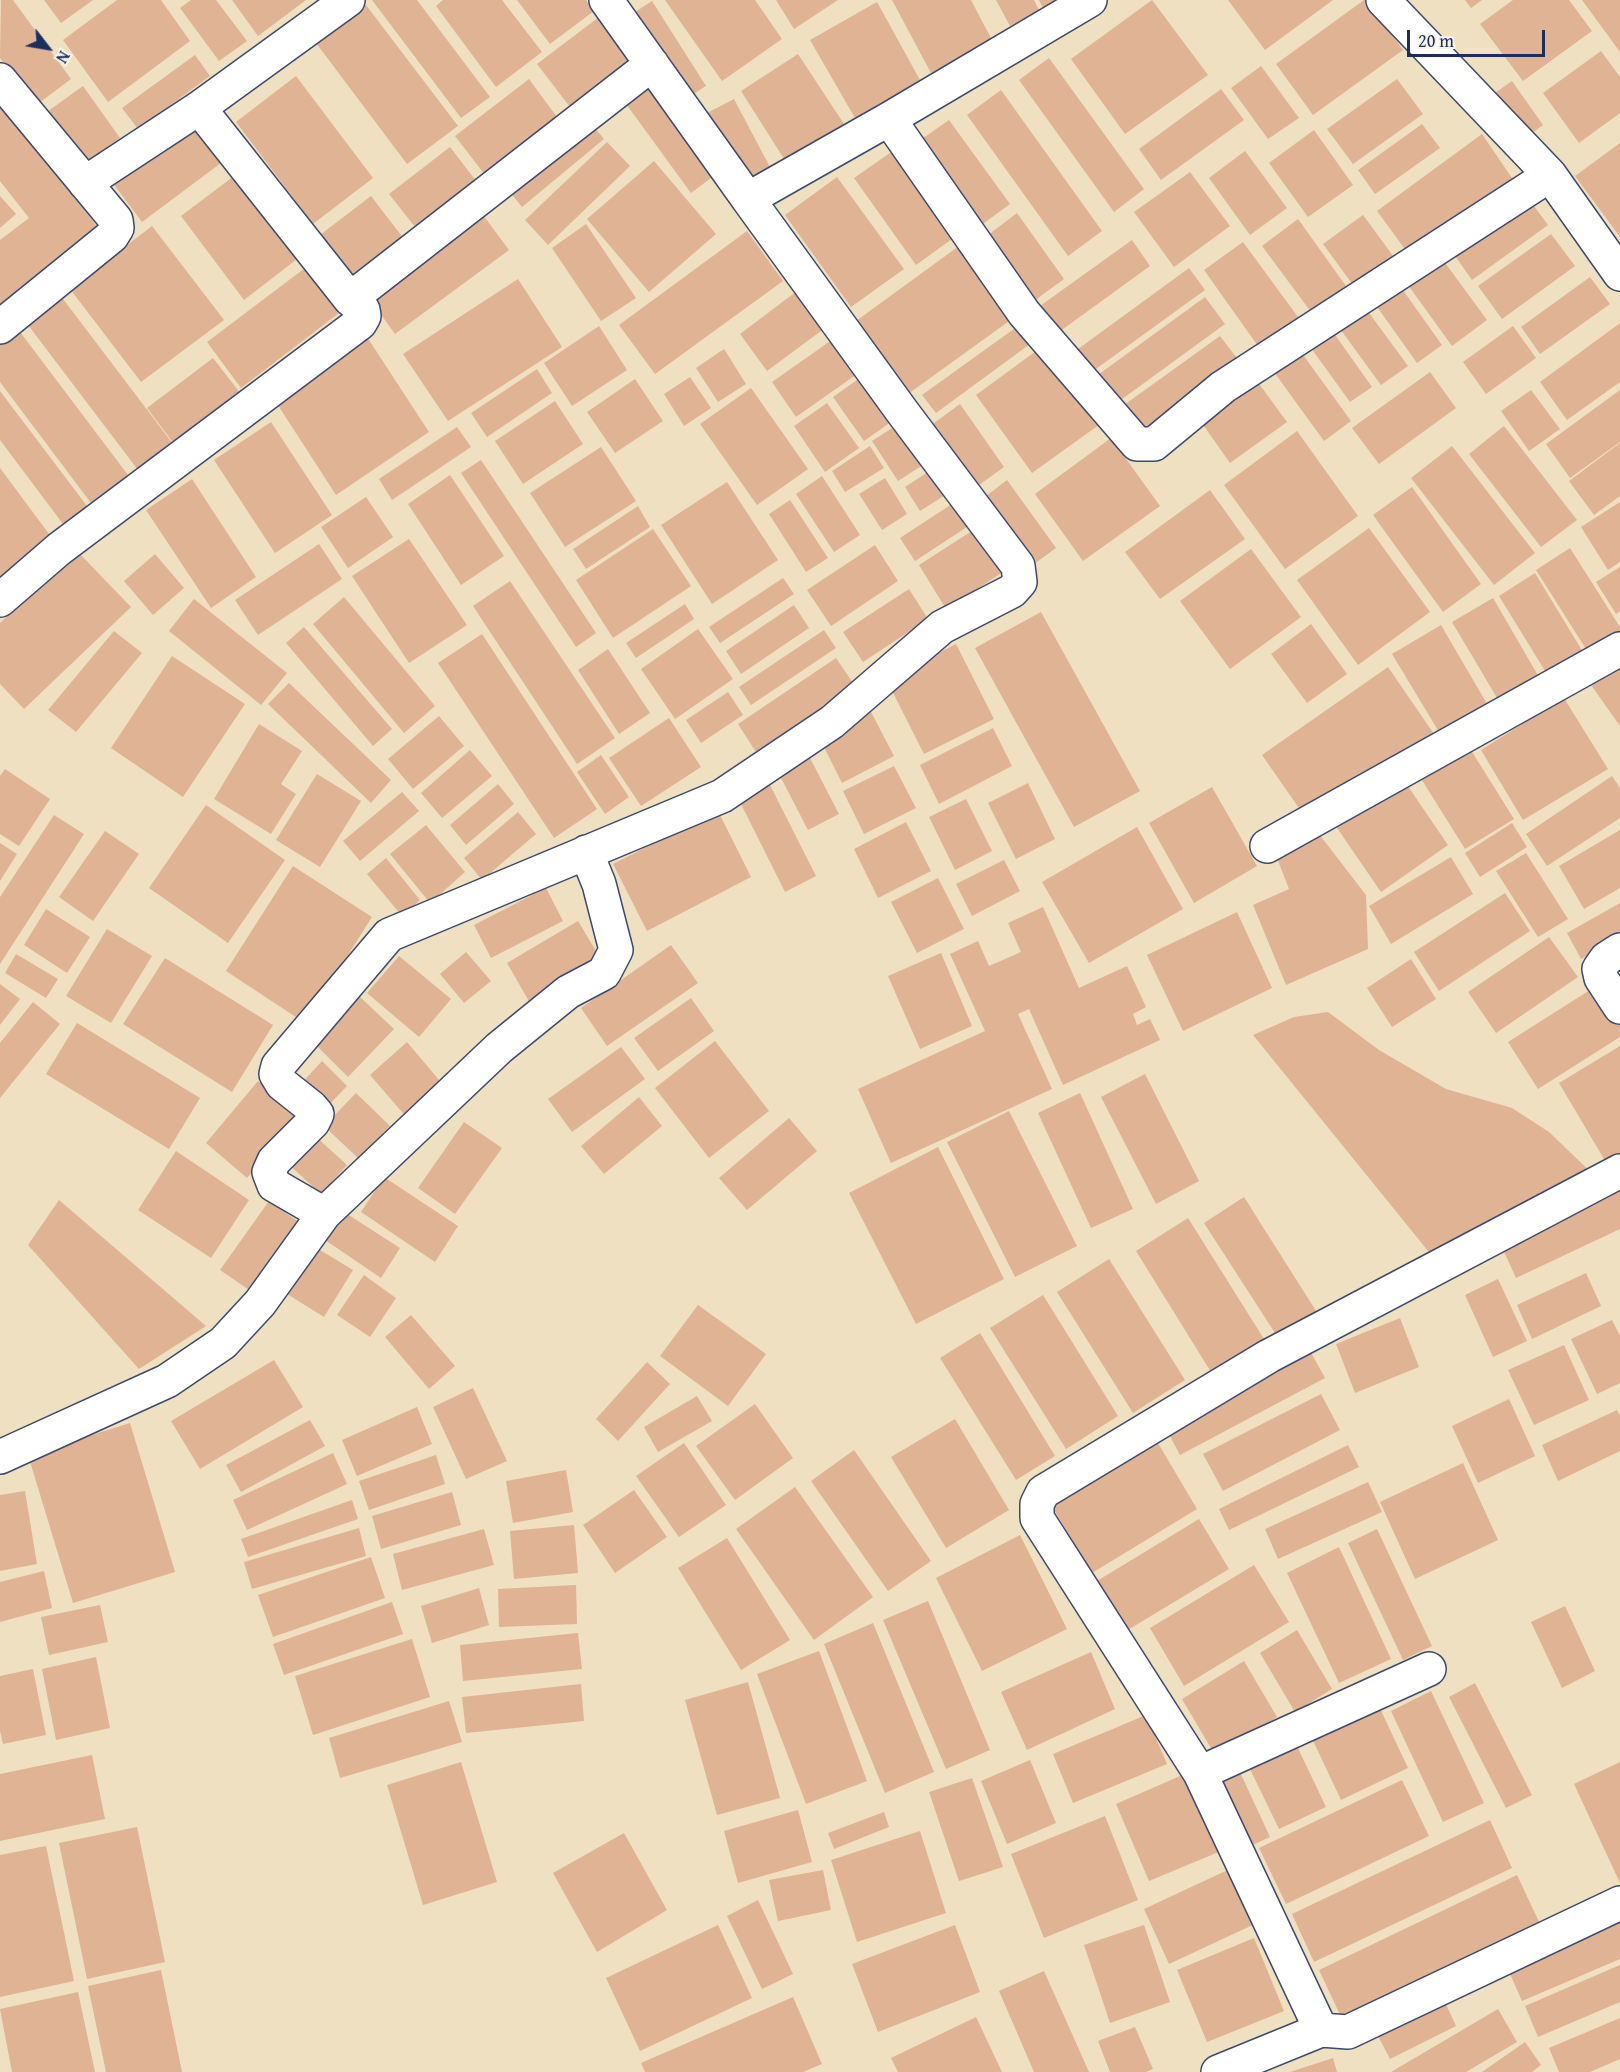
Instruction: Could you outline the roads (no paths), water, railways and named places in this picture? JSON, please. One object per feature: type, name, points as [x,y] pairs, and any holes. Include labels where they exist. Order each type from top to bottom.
[{"type":"street","points":[[85,183],[199,108],[348,0]]},
{"type":"street","points":[[324,1214],[273,1185],[269,1172],[274,1161],[313,1122],[316,1114],[282,1084],[276,1074],[278,1066],[389,935],[722,796],[832,722],[942,627],[1012,591],[1020,582],[1018,566],[901,410],[606,0]]},
{"type":"street","points":[[748,199],[1090,0]]},
{"type":"street","points":[[1383,0],[1550,175],[1620,274]]},
{"type":"street","points":[[350,299],[652,64]]},
{"type":"street","points":[[0,80],[116,220],[117,228],[112,236],[0,327]]},
{"type":"street","points":[[0,600],[59,549],[360,323],[364,316],[363,310],[350,299],[199,108]]},
{"type":"street","points":[[889,119],[1024,312],[1137,444],[1154,444],[1223,387],[1550,175]]},
{"type":"street","points":[[1267,846],[1620,649]]},
{"type":"street","points":[[0,1457],[167,1381],[223,1344],[260,1303],[324,1214],[499,1048],[568,992],[604,973],[616,950],[599,884],[586,852]]},
{"type":"street","points":[[1620,950],[1606,959],[1599,969],[1601,978],[1620,1007]]},
{"type":"street","points":[[1321,2030],[1200,1773],[1037,1518],[1037,1504],[1043,1492],[1269,1356],[1620,1172]]},
{"type":"street","points":[[1200,1773],[1429,1669]]},
{"type":"street","points":[[1218,2072],[1321,2030],[1348,2032],[1620,1903]]}]
